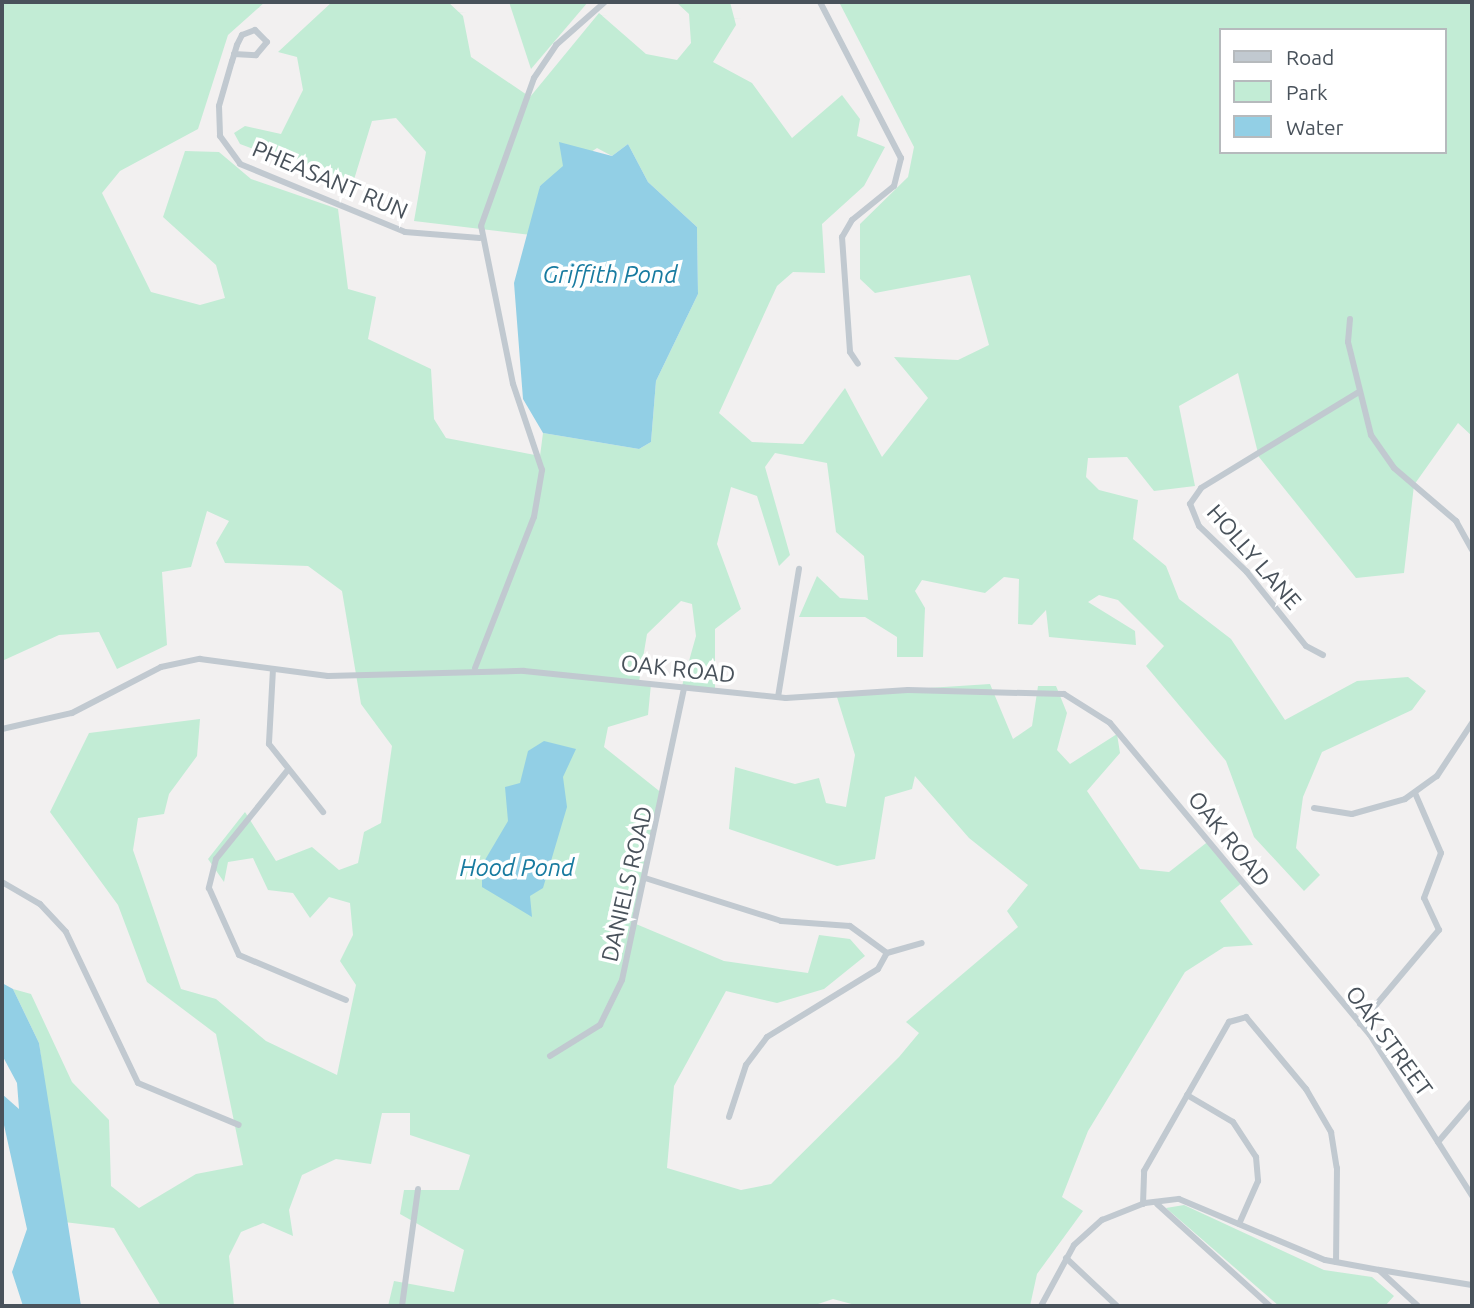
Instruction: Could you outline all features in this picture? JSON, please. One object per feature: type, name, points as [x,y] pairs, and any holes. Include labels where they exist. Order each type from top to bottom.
[{"type":"street","points":[[475,668],[534,517],[542,470],[513,384],[481,238],[483,216],[534,78],[556,44],[605,2]]},
{"type":"street","points":[[820,2],[901,158],[894,186],[852,220],[842,237],[850,352],[858,364]]},
{"type":"street","name":"PHEASANT RUN","points":[[234,54],[256,55],[267,42],[260,31],[248,30],[234,54],[218,121],[222,140],[240,164],[405,232],[481,238]]},
{"type":"street","points":[[1350,318],[1348,342],[1359,392],[1384,457],[1456,521],[1472,550]]},
{"type":"street","name":"HOLLY LANE","points":[[1323,655],[1306,646],[1239,563],[1199,526],[1190,504],[1201,488],[1359,392]]},
{"type":"street","points":[[778,697],[799,569]]},
{"type":"street","name":"OAK ROAD","points":[[2,729],[72,713],[180,661],[348,677],[475,668],[778,697],[1035,689],[1078,699],[1110,723],[1267,914]]},
{"type":"street","points":[[273,669],[267,734],[288,771],[323,812]]},
{"type":"street","name":"DANIELS ROAD","points":[[550,1056],[606,1017],[622,981],[684,688]]},
{"type":"street","points":[[1314,808],[1352,814],[1415,793],[1456,753],[1472,723]]},
{"type":"street","points":[[288,771],[216,859],[209,888],[239,955],[345,1000]]},
{"type":"street","points":[[1360,1024],[1439,930],[1424,898],[1441,853],[1415,793]]},
{"type":"street","points":[[645,878],[781,922],[850,926],[887,953]]},
{"type":"street","points":[[2,882],[40,904],[66,932],[138,1083],[239,1125]]},
{"type":"street","name":"OAK STREET","points":[[1267,914],[1360,1024],[1472,1196]]},
{"type":"street","points":[[729,1116],[746,1065],[767,1037],[878,969],[887,953],[922,943]]},
{"type":"street","points":[[1143,1203],[1141,1180],[1229,1022],[1251,1020],[1306,1089],[1331,1132],[1337,1161],[1335,1262]]},
{"type":"street","points":[[1187,1095],[1233,1122],[1256,1157],[1258,1181],[1239,1224]]},
{"type":"street","points":[[1438,1142],[1472,1102]]},
{"type":"street","points":[[402,1306],[418,1189]]},
{"type":"street","points":[[1041,1306],[1066,1258],[1102,1220],[1143,1203],[1157,1204],[1179,1199],[1335,1262],[1472,1285]]},
{"type":"street","points":[[1157,1204],[1270,1306]]},
{"type":"street","points":[[1066,1258],[1117,1306]]},
{"type":"street","points":[[1378,1270],[1419,1306]]},
{"type":"green space","points":[[2,2],[265,2],[228,35],[198,129],[120,171],[102,193],[151,292],[200,305],[225,298],[216,265],[163,217],[185,151],[219,152],[251,179],[338,209],[348,289],[376,297],[368,339],[431,369],[434,419],[446,438],[540,456],[543,433],[639,449],[651,442],[656,381],[698,294],[697,227],[648,182],[628,144],[612,156],[597,148],[540,186],[531,235],[414,221],[426,152],[396,118],[372,121],[352,186],[240,144],[234,133],[245,126],[281,134],[303,90],[297,57],[278,52],[332,2],[448,2],[463,16],[471,57],[530,97],[599,13],[646,54],[677,60],[691,43],[689,14],[676,2],[730,2],[736,25],[713,62],[752,83],[792,138],[842,95],[860,119],[857,136],[885,147],[864,186],[822,224],[825,273],[793,272],[777,286],[719,413],[752,442],[803,444],[845,388],[882,457],[928,398],[894,357],[958,360],[989,345],[970,275],[875,293],[860,279],[860,224],[908,177],[914,147],[839,2],[1472,2],[1472,436],[1458,423],[1414,485],[1404,573],[1356,578],[1259,457],[1238,373],[1179,406],[1195,486],[1154,491],[1127,457],[1088,458],[1086,477],[1099,490],[1138,500],[1133,539],[1166,566],[1179,599],[1231,639],[1285,720],[1357,681],[1408,677],[1426,691],[1412,710],[1322,752],[1303,797],[1296,848],[1320,875],[1304,891],[1254,837],[1226,761],[1146,666],[1164,646],[1118,600],[1099,595],[1088,602],[1135,631],[1136,645],[1049,637],[1046,610],[1032,625],[1018,624],[1019,579],[1004,577],[985,593],[922,580],[915,591],[925,608],[923,657],[897,657],[897,637],[865,617],[799,617],[817,576],[840,598],[868,600],[864,556],[836,532],[827,463],[775,453],[765,467],[790,555],[779,566],[757,496],[731,487],[717,544],[741,609],[715,629],[715,690],[682,686],[696,636],[692,604],[681,601],[647,634],[639,682],[651,684],[648,715],[608,727],[604,747],[663,794],[636,924],[724,961],[808,973],[819,935],[850,939],[865,956],[824,989],[777,1003],[726,991],[674,1086],[667,1168],[741,1190],[771,1184],[899,1057],[919,1033],[906,1022],[1018,927],[1007,911],[1028,885],[969,838],[915,776],[912,789],[885,797],[875,859],[837,866],[729,829],[735,767],[795,784],[819,778],[826,803],[846,807],[855,755],[836,694],[990,684],[1013,739],[1032,726],[1038,686],[1056,686],[1067,713],[1057,750],[1070,764],[1117,734],[1120,753],[1087,791],[1140,869],[1169,872],[1210,840],[1244,881],[1220,901],[1253,945],[1224,947],[1185,972],[1088,1131],[1062,1197],[1083,1211],[1037,1274],[1030,1306],[859,1306],[833,1299],[812,1306],[388,1306],[394,1281],[454,1292],[464,1250],[400,1214],[404,1190],[459,1190],[470,1155],[410,1135],[410,1113],[382,1113],[371,1164],[336,1159],[302,1175],[289,1210],[293,1236],[263,1223],[241,1232],[229,1256],[234,1306],[161,1306],[114,1228],[64,1222],[39,1043],[13,989],[31,994],[72,1082],[109,1120],[111,1186],[139,1208],[196,1174],[243,1165],[216,1034],[147,982],[118,905],[50,812],[89,733],[200,719],[197,756],[169,794],[164,814],[138,818],[133,850],[181,989],[216,999],[266,1041],[337,1075],[356,985],[340,961],[353,935],[350,903],[329,897],[310,918],[293,893],[268,890],[253,858],[228,862],[224,882],[208,859],[245,812],[276,861],[312,847],[339,870],[358,863],[364,832],[381,823],[392,746],[361,704],[342,591],[308,566],[225,563],[216,543],[229,521],[207,511],[191,567],[162,572],[167,645],[117,669],[99,632],[59,635],[2,661]]},
{"type":"green space","points":[[509,2],[588,2],[531,69]]},
{"type":"green space","points":[[1184,1205],[1324,1270],[1372,1277],[1394,1296],[1385,1306],[1279,1306],[1166,1208]]},
{"type":"water","name":"Griffith Pond","points":[[559,142],[612,156],[628,144],[648,182],[697,227],[698,294],[656,381],[651,442],[639,449],[543,433],[523,399],[514,283],[540,186],[563,166]]},
{"type":"water","name":"Hood Pond","points":[[544,741],[576,749],[563,777],[567,807],[543,888],[530,896],[532,917],[482,887],[482,865],[508,821],[505,787],[520,783],[528,751]]},
{"type":"water","points":[[2,983],[13,989],[39,1043],[81,1306],[23,1306],[12,1272],[27,1229],[2,1116],[2,1094],[19,1109],[17,1083],[2,1055]]}]
